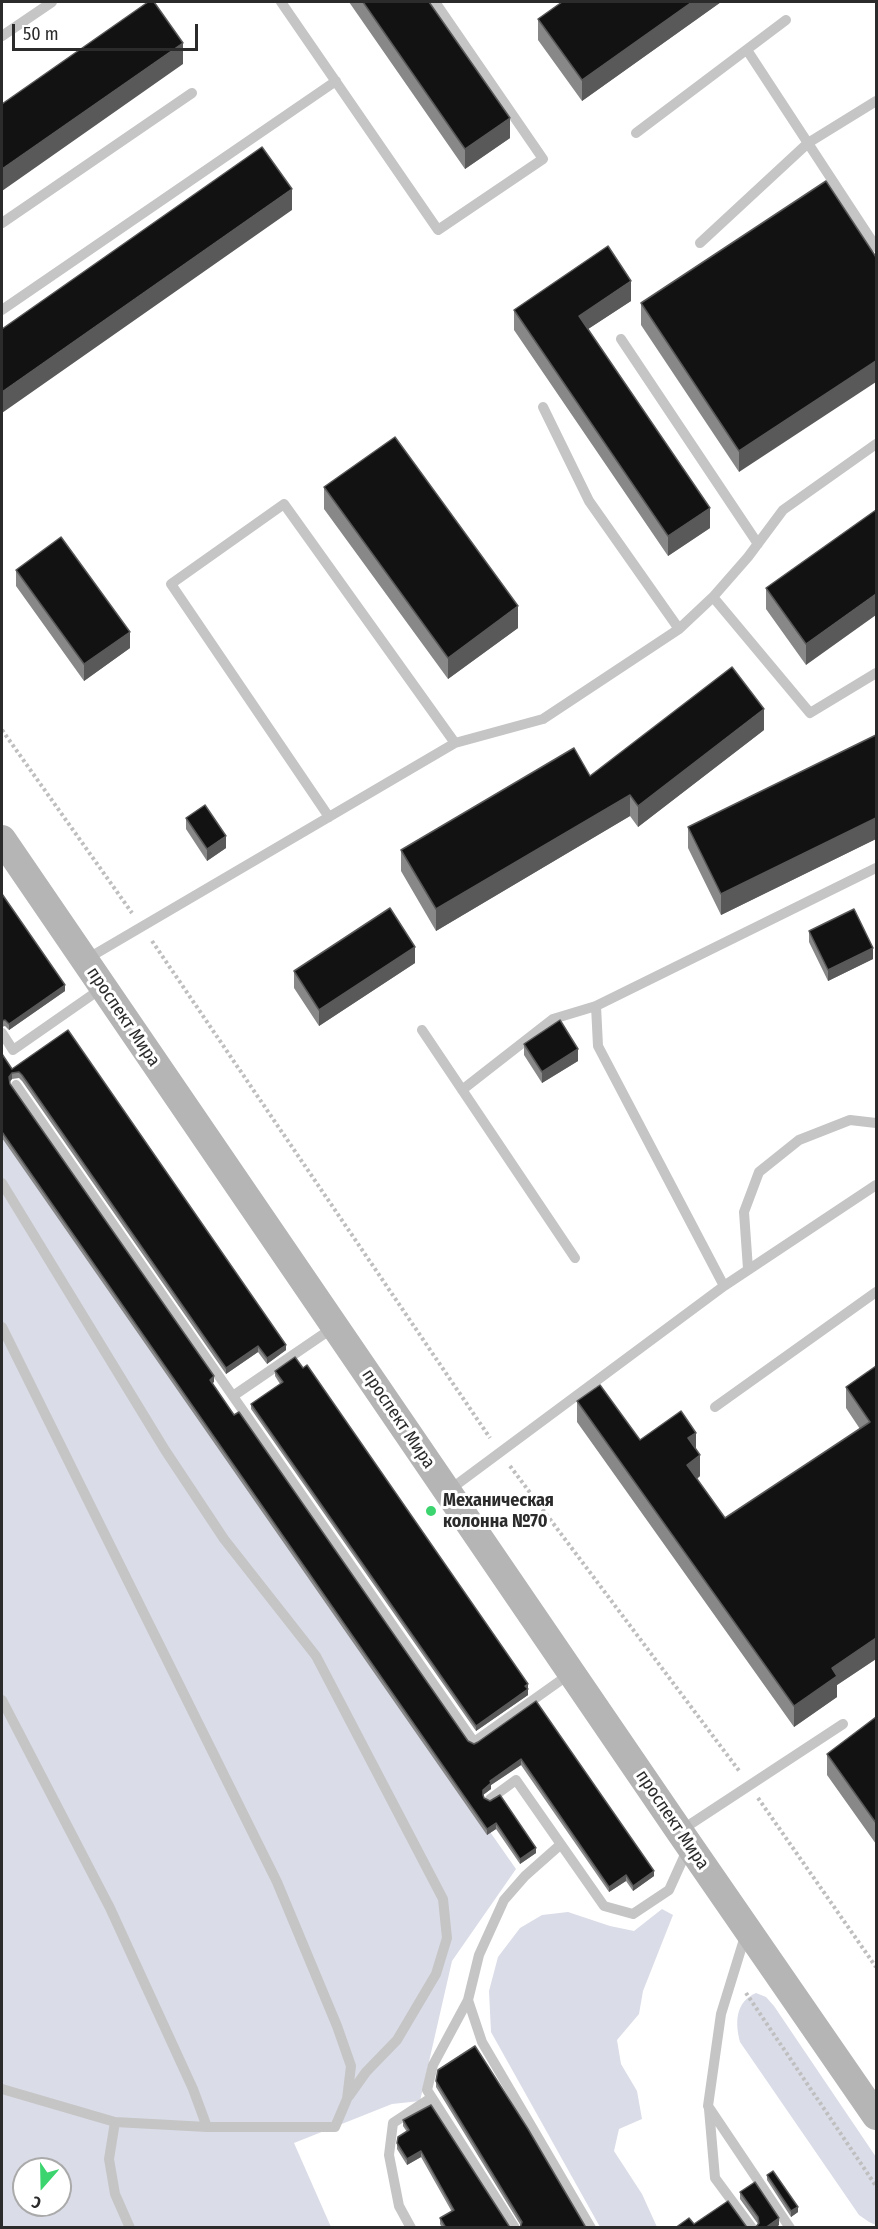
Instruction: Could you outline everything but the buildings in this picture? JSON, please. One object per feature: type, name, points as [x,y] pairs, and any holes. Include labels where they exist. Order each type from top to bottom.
[{"type":"street","name":"проспект Мира","points":[[2,839],[876,2116]]},
{"type":"lane","points":[[2,36],[52,2]]},
{"type":"lane","points":[[281,2],[438,230],[543,159],[435,2]]},
{"type":"lane","points":[[636,133],[786,21]]},
{"type":"lane","points":[[747,50],[876,247]]},
{"type":"lane","points":[[2,310],[336,81]]},
{"type":"lane","points":[[2,223],[192,93]]},
{"type":"lane","points":[[700,243],[808,143],[876,101]]},
{"type":"lane","points":[[621,339],[758,544]]},
{"type":"lane","points":[[543,406],[590,501],[679,629]]},
{"type":"lane","points":[[84,960],[455,743],[543,719],[679,629],[713,597],[758,544],[783,510],[876,444]]},
{"type":"lane","points":[[329,817],[171,584],[285,504],[455,743]]},
{"type":"lane","points":[[713,597],[810,713],[876,673]]},
{"type":"lane","points":[[462,1090],[553,1019],[596,1006],[876,868]]},
{"type":"lane","points":[[2,1033],[13,1050],[103,988]]},
{"type":"lane","points":[[596,1006],[598,1046],[724,1286]]},
{"type":"lane","points":[[422,1030],[575,1258]]},
{"type":"lane","points":[[16,1085],[474,1742],[571,1672]]},
{"type":"lane","points":[[748,1269],[744,1212],[759,1172],[799,1140],[850,1120],[876,1123]]},
{"type":"lane","points":[[2,1183],[165,1450],[224,1539],[316,1656],[443,1899],[447,1938],[436,1974],[397,2040],[366,2072],[347,2099],[335,2127],[207,2127],[115,2122],[2,2089]]},
{"type":"lane","points":[[447,1492],[724,1286],[876,1185]]},
{"type":"lane","points":[[715,1407],[876,1292]]},
{"type":"lane","points":[[233,1396],[334,1326]]},
{"type":"lane","points":[[2,1327],[277,1882],[337,2026],[351,2066],[347,2099]]},
{"type":"lane","points":[[2,1700],[110,1908],[207,2127]]},
{"type":"lane","points":[[490,1799],[516,1780],[604,1906],[633,1914],[669,1890],[684,1838],[750,1785],[843,1724]]},
{"type":"lane","points":[[515,2228],[427,2090],[433,2065],[468,2000],[479,1955],[504,1900],[525,1876],[561,1845]]},
{"type":"lane","points":[[747,1930],[721,2014],[708,2106],[715,2178],[752,2228]]},
{"type":"lane","points":[[468,2000],[482,2042],[591,2228]]},
{"type":"lane","points":[[411,2228],[399,2206],[389,2155],[393,2123],[431,2098]]},
{"type":"lane","points":[[708,2106],[790,2228]]},
{"type":"lane","points":[[115,2122],[109,2159],[115,2194],[130,2228]]},
{"type":"path","points":[[2,730],[142,926],[500,1452],[750,1785],[876,1967]]},
{"type":"path","points":[[732,1973],[876,2186]]},
{"type":"shaded area","points":[[2,1135],[516,1869],[452,1961],[420,2101],[392,2104],[294,2143],[331,2227],[2,2227]]},
{"type":"shaded area","points":[[662,1909],[673,1915],[643,1991],[639,2014],[617,2040],[621,2064],[637,2091],[642,2119],[619,2129],[614,2151],[642,2194],[657,2227],[600,2227],[491,2032],[489,1991],[498,1957],[520,1928],[542,1915],[568,1912],[610,1926],[634,1931]]},
{"type":"shaded area","points":[[756,1993],[766,1997],[774,2006],[876,2157],[876,2225],[859,2215],[740,2042],[737,2021],[740,2007]]},
{"type":"place","name":"Механическая колонна №70","points":[[431,1511]]}]
